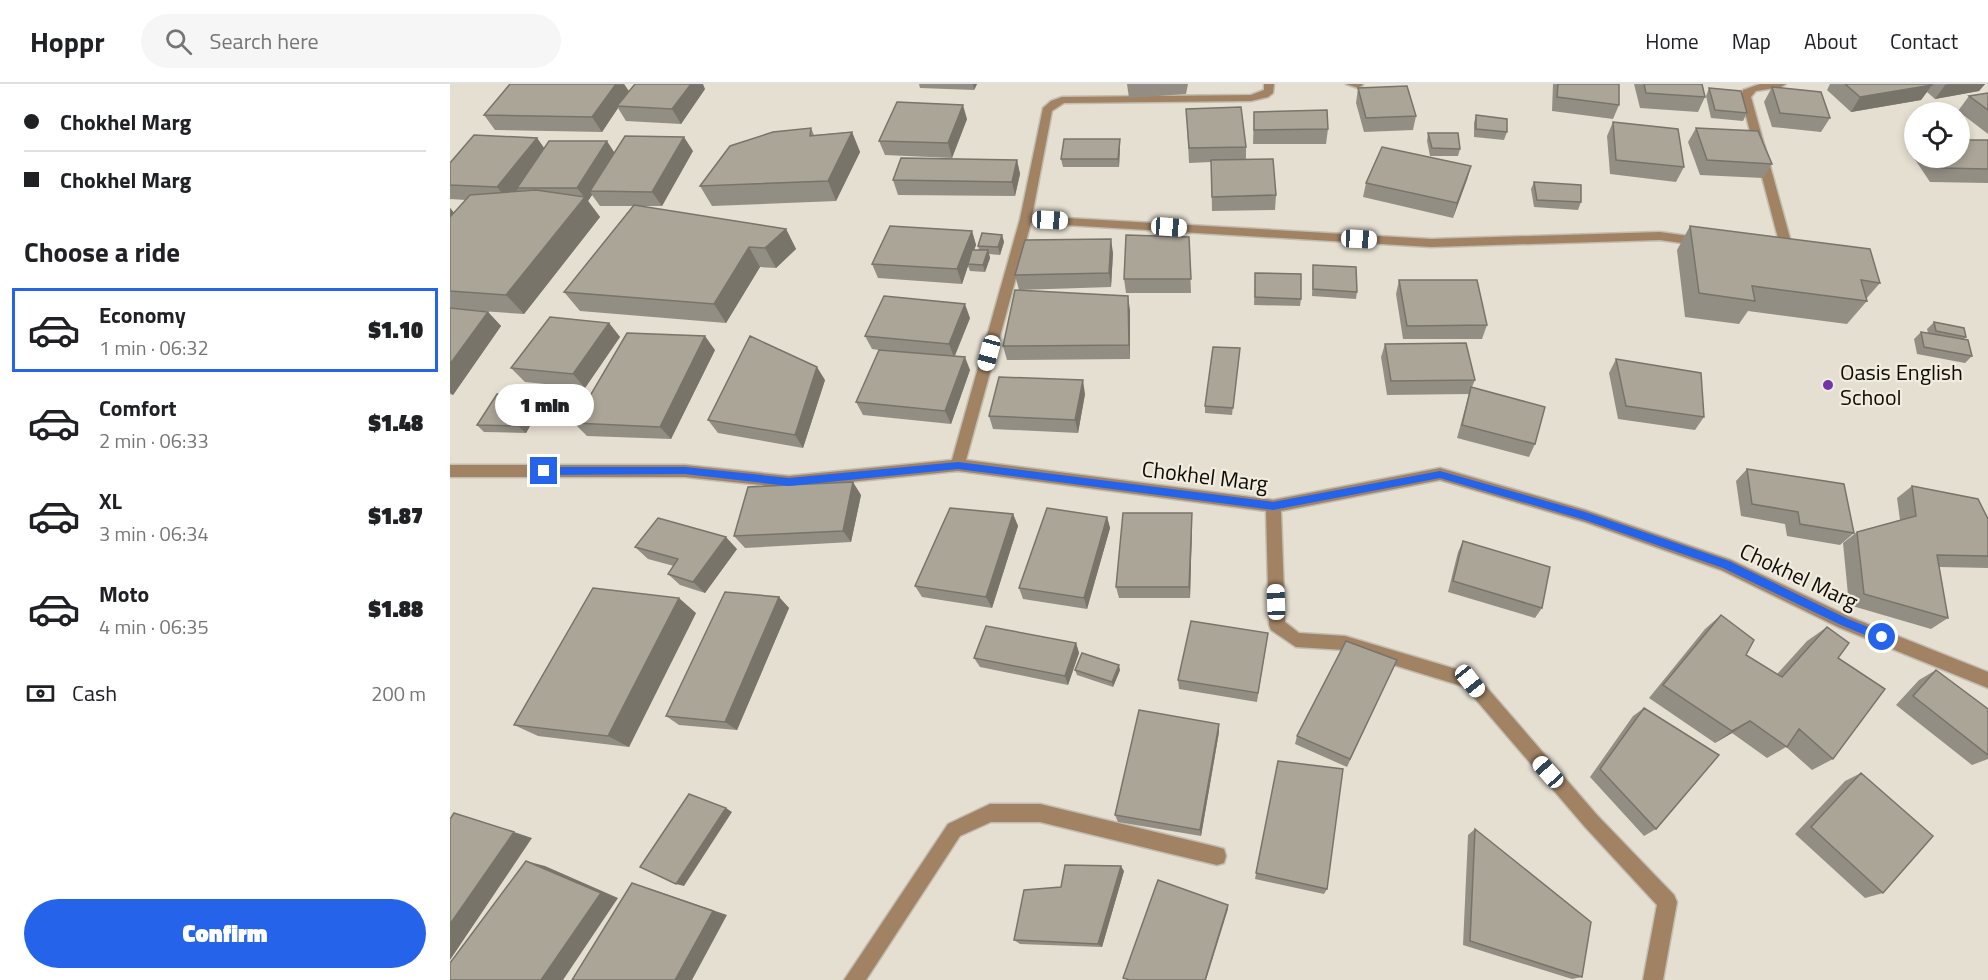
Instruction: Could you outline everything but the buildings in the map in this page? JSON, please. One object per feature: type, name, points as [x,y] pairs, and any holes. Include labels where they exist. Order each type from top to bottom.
[{"type":"street","points":[[958,465],[1026,219],[1047,110],[1054,103],[1062,100],[1251,98],[1264,95],[1269,91],[1269,84]]},
{"type":"street","points":[[1351,84],[1358,85]]},
{"type":"street","points":[[1762,250],[1773,251],[1779,248],[1784,238],[1746,97],[1747,92],[1753,88],[1781,84]]},
{"type":"street","points":[[1026,219],[1431,243],[1660,236],[1717,243]]},
{"type":"street","name":"Chokhel Marg","points":[[450,471],[685,471],[789,482],[958,465],[1273,506],[1440,474],[1585,516],[1726,564],[1844,622],[1988,680]]},
{"type":"street","points":[[1273,506],[1277,625],[1296,640],[1345,643],[1470,681],[1568,794],[1667,902],[1653,980]]},
{"type":"street","points":[[854,980],[954,830],[990,813],[1040,813],[1217,856]]},
{"type":"place","name":"Oasis English School","points":[[1828,385]]},
{"type":"route","points":[[544,471],[685,471],[789,482],[958,465],[1273,506],[1440,474],[1585,516],[1726,564],[1844,622],[1882,637]]}]
